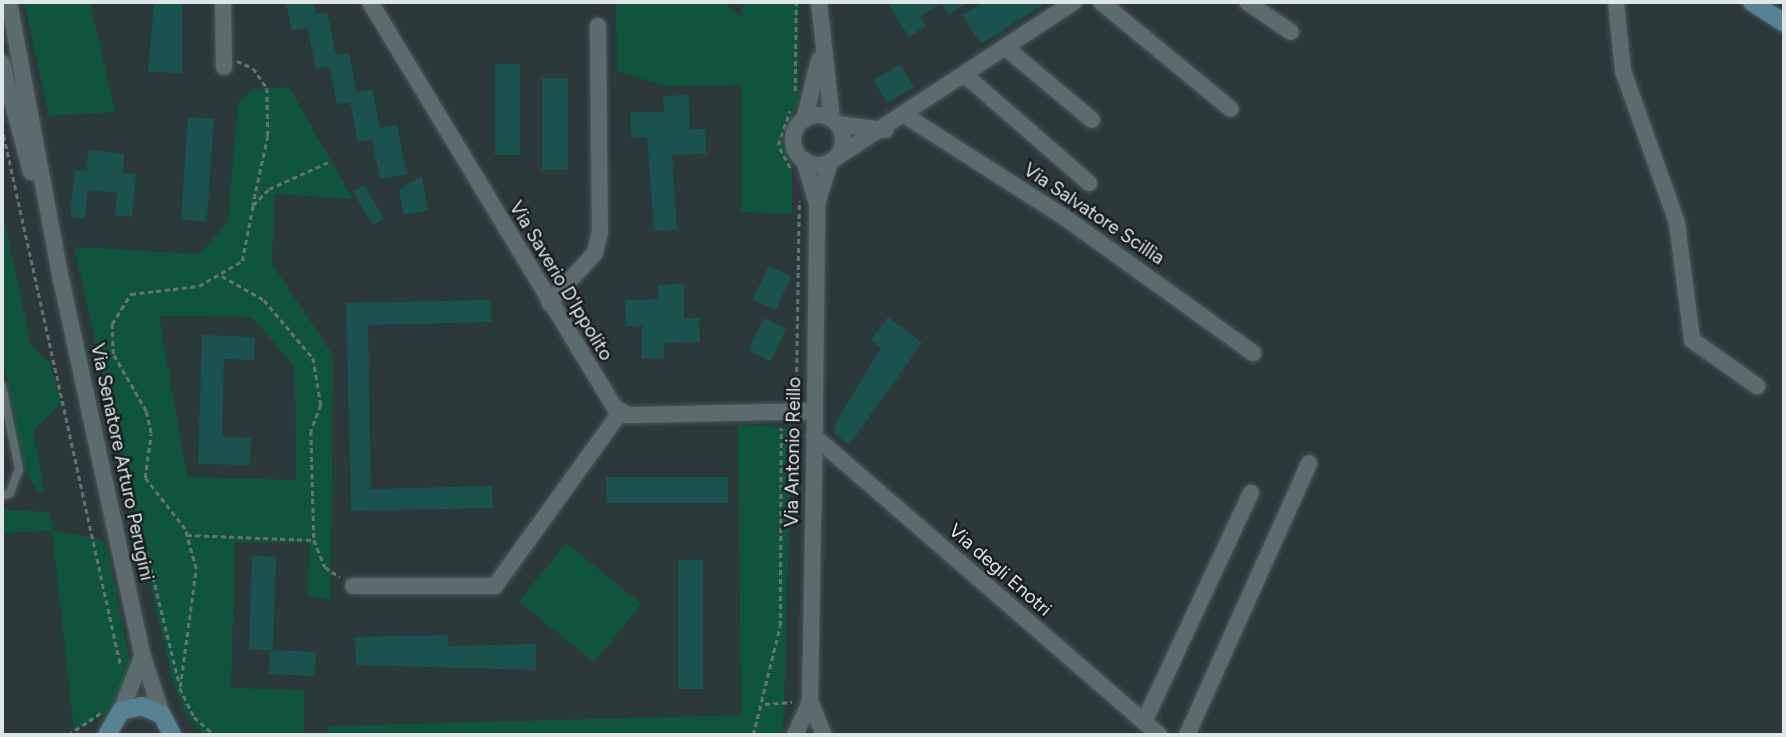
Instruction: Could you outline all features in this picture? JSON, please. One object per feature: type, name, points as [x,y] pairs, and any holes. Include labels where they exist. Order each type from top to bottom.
[{"type":"main road","points":[[1752,2],[1784,23]]},
{"type":"main road","points":[[105,733],[115,708],[142,706],[162,715],[172,735]]},
{"type":"street","name":"Via Senatore Arturo Perugini","points":[[9,2],[61,279],[142,654],[162,715]]},
{"type":"street","points":[[223,2],[224,61]]},
{"type":"street","name":"Via Saverio D'Ippolito","points":[[370,2],[604,395],[621,411]]},
{"type":"street","points":[[819,2],[821,54],[834,122],[843,140],[834,159]]},
{"type":"street","points":[[821,54],[804,120],[794,140],[804,160],[834,159],[886,130],[1074,2]]},
{"type":"street","points":[[1101,2],[1231,109]]},
{"type":"street","points":[[1247,2],[1291,32]]},
{"type":"street","points":[[1616,2],[1623,71],[1677,223],[1692,340],[1757,386]]},
{"type":"street","points":[[549,303],[595,253],[600,232],[598,26]]},
{"type":"street","points":[[1006,48],[1092,120]]},
{"type":"street","name":"Via Senatore Arturo Perugini","points":[[2,63],[61,279]]},
{"type":"street","points":[[966,76],[1089,183]]},
{"type":"street","name":"Via Salvatore Scillìa","points":[[906,116],[1064,216],[1253,353]]},
{"type":"street","points":[[804,120],[886,130]]},
{"type":"street","name":"Via Antonio Reillo","points":[[817,204],[834,159]]},
{"type":"street","name":"Via Antonio Reillo","points":[[795,735],[810,701],[815,411],[817,204],[804,160]]},
{"type":"street","points":[[353,586],[495,586],[621,411],[815,411]]},
{"type":"street","name":"Via degli Enotri","points":[[814,436],[1159,735]]},
{"type":"street","points":[[1187,735],[1309,463]]},
{"type":"street","points":[[1144,722],[1251,493]]},
{"type":"street","points":[[115,708],[142,654]]},
{"type":"street","name":"Via Antonio Reillo","points":[[810,701],[824,735]]},
{"type":"lane","points":[[2,386],[19,469],[10,493],[2,496]]},
{"type":"path","points":[[795,97],[796,2]]},
{"type":"path","points":[[180,687],[196,569],[187,535],[145,478],[151,433],[146,411],[113,354],[112,324],[131,294],[169,294],[222,275],[242,261],[268,136],[267,88],[253,68],[224,61]]},
{"type":"path","points":[[793,106],[778,145],[795,177]]},
{"type":"path","points":[[2,127],[122,680]]},
{"type":"path","points":[[253,205],[269,189],[312,174],[331,161]]},
{"type":"path","points":[[753,735],[780,626],[781,428],[797,394],[799,195]]},
{"type":"path","points":[[222,275],[264,300],[313,358],[321,405],[311,431],[314,540],[325,567],[353,586]]},
{"type":"path","points":[[187,535],[314,540]]},
{"type":"path","points":[[97,559],[147,552],[180,687],[194,716],[215,735]]},
{"type":"path","points":[[68,735],[115,708]]},
{"type":"green space","points":[[24,2],[90,2],[115,112],[49,116]]},
{"type":"green space","points":[[616,2],[724,2],[742,17],[743,2],[799,2],[799,102],[782,139],[792,167],[792,214],[741,212],[741,85],[665,86],[617,71]]},
{"type":"green space","points":[[289,87],[353,199],[274,194],[272,264],[333,355],[331,601],[308,595],[309,543],[235,542],[231,688],[304,690],[304,735],[204,735],[188,719],[173,682],[74,247],[200,254],[228,222],[238,103],[253,89]],"holes":[[[159,316],[252,317],[295,367],[296,480],[187,477]]]},
{"type":"green space","points":[[2,210],[31,345],[50,363],[61,403],[33,431],[45,494],[36,490],[25,470],[2,352]]},
{"type":"green space","points":[[738,425],[792,428],[783,735],[328,735],[328,726],[741,715]]},
{"type":"green space","points":[[2,510],[49,512],[53,531],[99,539],[107,547],[131,667],[110,712],[74,730],[52,531],[2,533]]},
{"type":"green space","points":[[566,543],[641,604],[594,662],[519,601]]},
{"type":"building","points":[[154,2],[182,2],[182,73],[148,72]]},
{"type":"building","points":[[286,2],[314,2],[316,14],[327,12],[336,55],[349,53],[357,92],[372,89],[380,128],[397,125],[407,174],[380,179],[372,139],[358,142],[350,102],[337,104],[329,66],[316,69],[307,28],[292,31]]},
{"type":"building","points":[[887,2],[968,2],[948,15],[941,3],[920,16],[926,26],[909,37]]},
{"type":"building","points":[[983,2],[1048,2],[981,44],[962,15]]},
{"type":"building","points":[[495,64],[520,64],[520,155],[495,155]]},
{"type":"building","points":[[900,64],[914,87],[887,103],[873,80]]},
{"type":"building","points":[[542,78],[568,78],[568,170],[542,170]]},
{"type":"building","points":[[689,95],[690,129],[706,129],[706,154],[672,155],[677,230],[654,231],[647,137],[631,138],[630,112],[664,112],[663,96]]},
{"type":"building","points":[[188,117],[214,119],[207,222],[181,220]]},
{"type":"building","points":[[88,150],[124,154],[123,173],[136,174],[132,217],[115,215],[117,193],[88,190],[85,218],[70,217],[75,170],[87,171]]},
{"type":"building","points":[[422,176],[428,210],[404,215],[399,190]]},
{"type":"building","points":[[364,185],[384,218],[373,225],[353,192]]},
{"type":"building","points":[[769,266],[791,277],[775,310],[753,299]]},
{"type":"building","points":[[684,284],[684,318],[699,318],[700,342],[664,343],[664,358],[642,359],[642,326],[626,326],[625,300],[659,299],[658,285]]},
{"type":"building","points":[[491,300],[491,322],[368,325],[371,489],[492,486],[493,508],[351,511],[346,303]]},
{"type":"building","points":[[888,317],[922,343],[849,445],[835,434],[835,424],[881,348],[871,340]]},
{"type":"building","points":[[764,318],[786,329],[771,361],[748,350]]},
{"type":"building","points":[[202,335],[255,337],[254,360],[224,359],[222,437],[251,438],[250,465],[198,464]]},
{"type":"building","points":[[606,477],[728,477],[728,503],[606,503]]},
{"type":"building","points":[[252,556],[276,557],[273,650],[316,652],[315,676],[269,674],[270,650],[249,650]]},
{"type":"building","points":[[678,560],[703,560],[703,689],[678,689]]},
{"type":"building","points":[[448,635],[448,646],[536,644],[536,670],[356,665],[355,637]]}]
